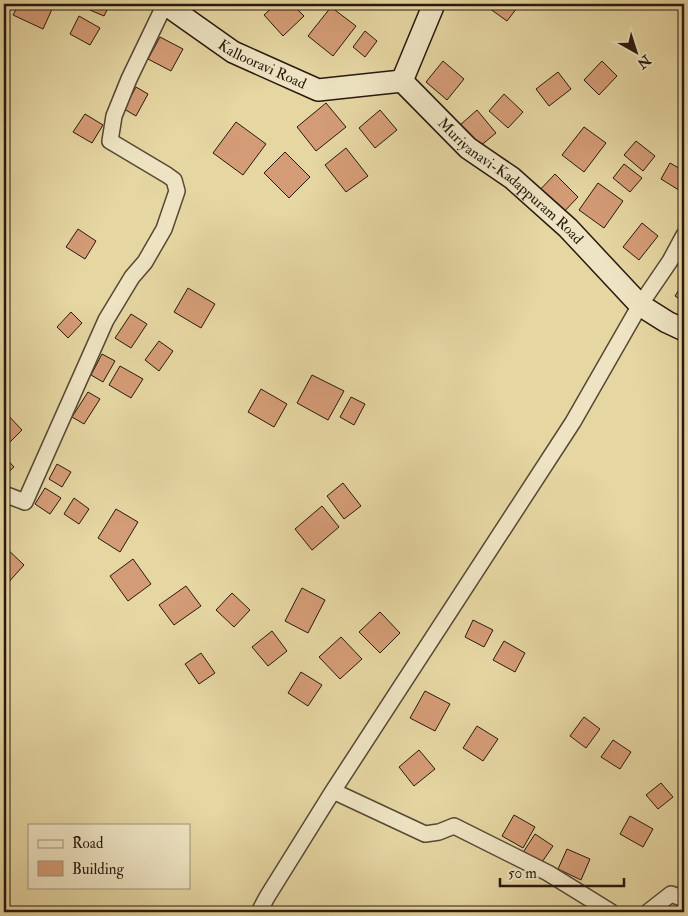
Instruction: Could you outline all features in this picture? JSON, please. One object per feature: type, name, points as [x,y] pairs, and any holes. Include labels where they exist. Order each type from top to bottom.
[{"type":"main road","name":"Kallooravi Road","points":[[165,4],[234,52],[318,90],[402,81]]},
{"type":"main road","points":[[402,81],[434,4]]},
{"type":"main road","name":"Muriyanavi-Kadappuram Road","points":[[402,81],[468,148],[512,178],[568,228],[640,305],[684,330]]},
{"type":"street","points":[[4,494],[25,502],[106,320],[132,277],[145,262],[164,229],[177,191],[174,180],[110,141],[114,116],[165,4]]},
{"type":"street","points":[[259,912],[333,791],[573,422],[640,305],[670,261],[684,235]]},
{"type":"street","points":[[333,791],[424,834],[439,832],[454,826],[548,873],[611,912]]},
{"type":"street","points":[[648,912],[671,894],[684,899]]},
{"type":"building","points":[[19,4],[47,4],[53,7],[43,29],[13,15]]},
{"type":"building","points":[[76,4],[110,4],[104,16]]},
{"type":"building","points":[[276,4],[292,4],[304,16],[283,36],[264,15]]},
{"type":"building","points":[[488,4],[520,4],[507,21],[486,6]]},
{"type":"building","points":[[331,7],[356,26],[333,56],[308,36]]},
{"type":"building","points":[[79,16],[100,28],[90,45],[70,34]]},
{"type":"building","points":[[365,31],[377,41],[365,57],[353,47]]},
{"type":"building","points":[[160,37],[183,49],[171,71],[148,59]]},
{"type":"building","points":[[443,61],[464,79],[447,100],[426,82]]},
{"type":"building","points":[[602,61],[617,76],[599,95],[584,80]]},
{"type":"building","points":[[558,72],[571,89],[549,106],[536,89]]},
{"type":"building","points":[[136,87],[148,94],[136,116],[124,109]]},
{"type":"building","points":[[504,94],[523,112],[508,128],[489,111]]},
{"type":"building","points":[[326,103],[346,127],[316,151],[297,127]]},
{"type":"building","points":[[380,110],[397,130],[375,148],[359,128]]},
{"type":"building","points":[[477,110],[496,133],[479,147],[460,125]]},
{"type":"building","points":[[85,114],[103,125],[92,143],[73,132]]},
{"type":"building","points":[[236,122],[266,144],[243,175],[213,153]]},
{"type":"building","points":[[584,127],[606,143],[584,172],[562,155]]},
{"type":"building","points":[[636,141],[655,156],[643,171],[624,155]]},
{"type":"building","points":[[346,148],[368,176],[346,192],[325,165]]},
{"type":"building","points":[[285,152],[310,177],[289,198],[264,173]]},
{"type":"building","points":[[670,163],[684,171],[684,188],[682,192],[661,179]]},
{"type":"building","points":[[624,164],[642,178],[630,192],[613,178]]},
{"type":"building","points":[[555,174],[578,197],[560,216],[536,194]]},
{"type":"building","points":[[598,183],[623,201],[604,228],[579,210]]},
{"type":"building","points":[[642,223],[658,236],[639,260],[623,247]]},
{"type":"building","points":[[78,229],[96,241],[85,259],[66,247]]},
{"type":"building","points":[[684,282],[684,302],[675,296]]},
{"type":"building","points":[[188,288],[215,304],[201,328],[174,312]]},
{"type":"building","points":[[71,312],[82,323],[68,338],[57,327]]},
{"type":"building","points":[[131,314],[147,324],[131,348],[115,338]]},
{"type":"building","points":[[159,341],[173,351],[159,371],[145,360]]},
{"type":"building","points":[[102,354],[115,361],[103,382],[91,375]]},
{"type":"building","points":[[120,366],[143,379],[131,398],[109,385]]},
{"type":"building","points":[[312,375],[344,391],[328,420],[297,403]]},
{"type":"building","points":[[261,389],[287,404],[274,427],[248,412]]},
{"type":"building","points":[[88,392],[100,399],[84,424],[72,417]]},
{"type":"building","points":[[351,397],[365,404],[354,425],[340,417]]},
{"type":"building","points":[[684,401],[684,416],[678,413]]},
{"type":"building","points":[[4,411],[22,430],[9,443],[4,437]]},
{"type":"building","points":[[4,456],[14,467],[4,476]]},
{"type":"building","points":[[57,464],[71,472],[62,487],[49,479]]},
{"type":"building","points":[[343,483],[361,506],[344,519],[327,496]]},
{"type":"building","points":[[45,488],[61,498],[50,514],[35,504]]},
{"type":"building","points":[[74,498],[89,509],[79,524],[64,514]]},
{"type":"building","points":[[322,506],[339,527],[312,550],[295,529]]},
{"type":"building","points":[[116,509],[138,522],[120,552],[98,538]]},
{"type":"building","points":[[4,546],[24,565],[6,585],[4,583]]},
{"type":"building","points":[[133,559],[151,584],[128,601],[110,576]]},
{"type":"building","points":[[186,586],[201,606],[174,625],[159,605]]},
{"type":"building","points":[[302,588],[325,600],[308,633],[285,621]]},
{"type":"building","points":[[232,593],[250,610],[234,627],[216,610]]},
{"type":"building","points":[[380,612],[400,633],[380,653],[359,632]]},
{"type":"building","points":[[473,620],[493,630],[484,647],[465,637]]},
{"type":"building","points":[[272,631],[287,651],[268,666],[252,647]]},
{"type":"building","points":[[341,637],[362,659],[340,679],[319,657]]},
{"type":"building","points":[[504,641],[525,653],[515,672],[493,660]]},
{"type":"building","points":[[201,653],[215,673],[199,684],[185,664]]},
{"type":"building","points":[[301,672],[322,685],[308,706],[288,693]]},
{"type":"building","points":[[425,691],[450,704],[435,731],[410,718]]},
{"type":"building","points":[[584,717],[600,729],[586,748],[570,736]]},
{"type":"building","points":[[477,726],[498,739],[483,761],[463,748]]},
{"type":"building","points":[[613,740],[631,752],[620,769],[601,757]]},
{"type":"building","points":[[419,750],[435,769],[414,786],[399,767]]},
{"type":"building","points":[[661,783],[673,797],[658,809],[646,795]]},
{"type":"building","points":[[514,815],[535,827],[523,848],[502,836]]},
{"type":"building","points":[[630,816],[653,829],[643,847],[620,834]]},
{"type":"building","points":[[535,834],[553,846],[540,865],[522,854]]},
{"type":"building","points":[[567,849],[590,859],[581,880],[558,869]]}]
